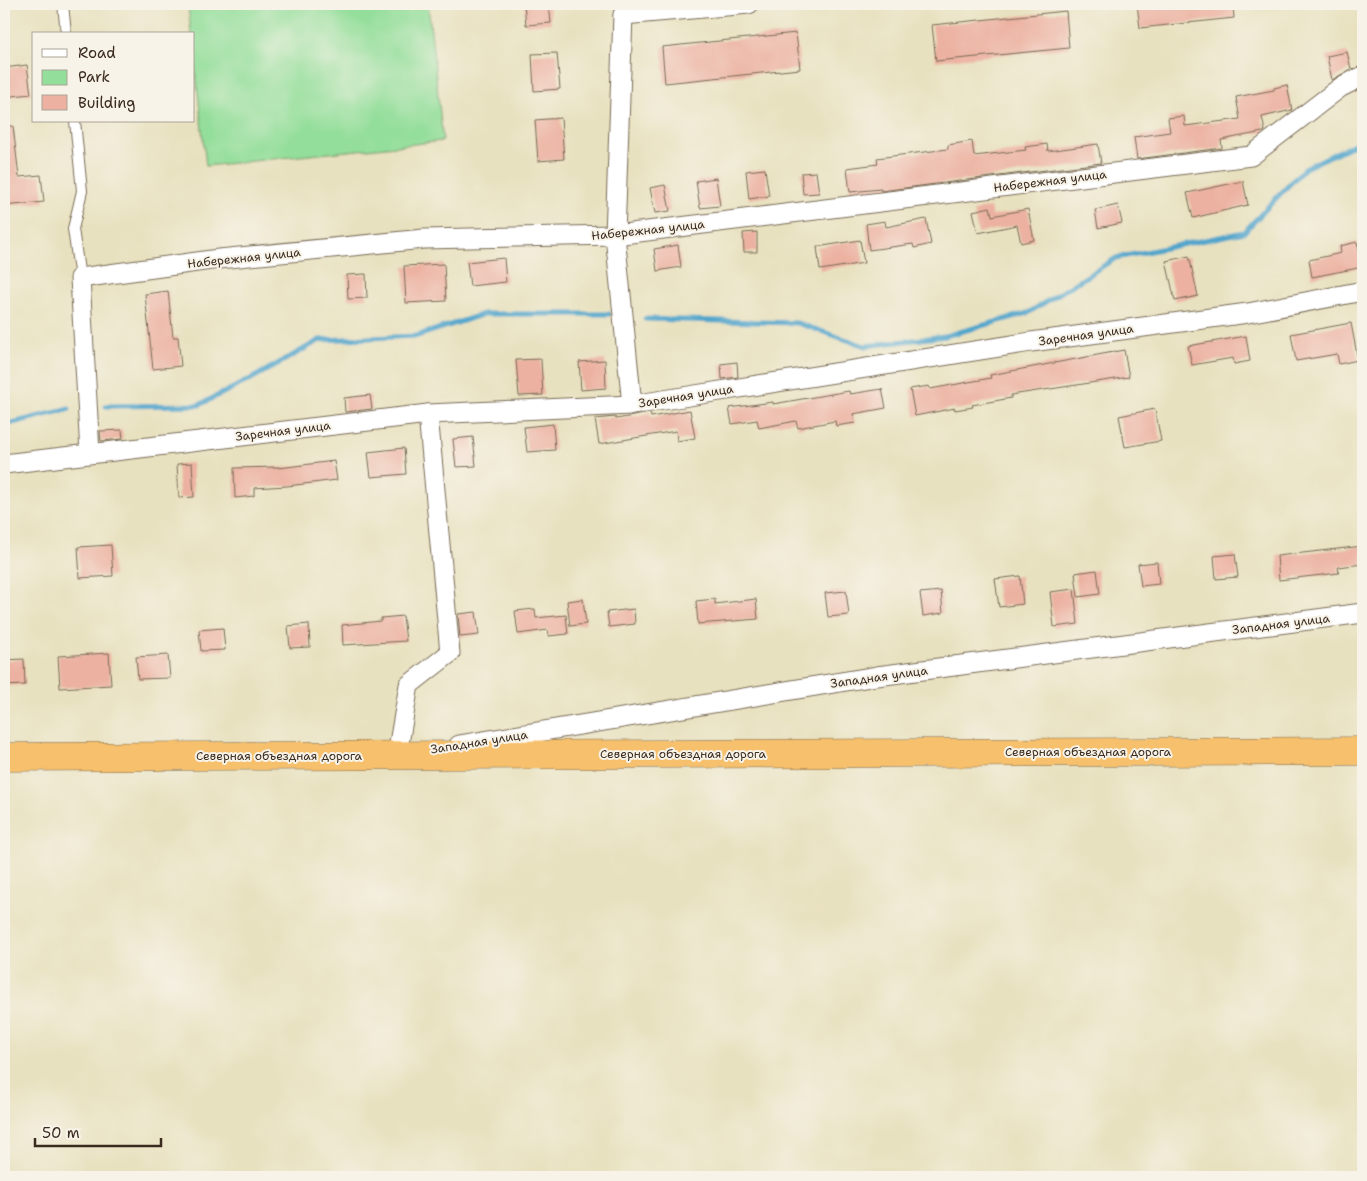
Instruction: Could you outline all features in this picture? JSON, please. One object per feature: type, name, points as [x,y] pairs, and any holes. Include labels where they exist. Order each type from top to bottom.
[{"type":"highway","name":"Северная объездная дорога","points":[[4,757],[1363,751]]},
{"type":"street","points":[[632,404],[615,235],[619,10],[749,4]]},
{"type":"street","name":"Набережная улица","points":[[80,278],[219,259],[424,239],[615,235],[1252,156],[1341,87],[1363,76]]},
{"type":"street","points":[[80,278],[90,453]]},
{"type":"street","name":"Заречная улица","points":[[4,464],[428,414],[632,404],[1031,342],[1248,313],[1363,291]]},
{"type":"street","points":[[397,755],[408,686],[450,653],[428,414]]},
{"type":"street","name":"Западная улица","points":[[397,755],[877,676],[1363,613]]},
{"type":"lane","points":[[63,4],[66,32]]},
{"type":"lane","points":[[75,122],[82,191],[73,229],[80,278]]},
{"type":"green space","points":[[428,4],[443,141],[206,166],[195,66],[195,32],[191,32],[188,5]]},
{"type":"building","points":[[524,4],[549,4],[551,23],[526,25]]},
{"type":"building","points":[[1137,4],[1233,4],[1234,18],[1140,28]]},
{"type":"building","points":[[1066,11],[1069,48],[936,61],[932,25]]},
{"type":"building","points":[[796,33],[800,69],[665,83],[662,47]]},
{"type":"building","points":[[1347,52],[1351,69],[1332,80],[1327,56]]},
{"type":"building","points":[[557,53],[560,89],[534,91],[532,54]]},
{"type":"building","points":[[27,65],[31,94],[4,97],[4,68]]},
{"type":"building","points":[[1287,85],[1292,110],[1262,117],[1265,131],[1263,132],[1221,140],[1222,148],[1137,159],[1134,137],[1170,132],[1168,118],[1184,116],[1185,126],[1240,119],[1236,97],[1274,90],[1274,88]]},
{"type":"building","points":[[561,118],[564,159],[538,161],[535,120]]},
{"type":"building","points":[[4,126],[13,126],[19,177],[41,175],[44,202],[4,206]]},
{"type":"building","points":[[972,141],[974,156],[1026,150],[1025,147],[1047,144],[1048,151],[1098,144],[1101,163],[881,191],[881,189],[850,192],[847,168],[878,164],[877,158],[948,149],[948,145]]},
{"type":"building","points":[[765,169],[769,196],[749,199],[746,171]]},
{"type":"building","points":[[816,172],[819,193],[803,194],[801,173]]},
{"type":"building","points":[[716,178],[720,206],[700,208],[696,181]]},
{"type":"building","points":[[1243,181],[1248,205],[1193,218],[1187,193]]},
{"type":"building","points":[[665,185],[670,211],[655,213],[650,188]]},
{"type":"building","points":[[1118,205],[1122,223],[1098,228],[1095,210]]},
{"type":"building","points":[[990,207],[992,216],[1028,209],[1034,240],[1021,243],[1017,225],[978,233],[973,211]]},
{"type":"building","points":[[926,219],[931,244],[914,248],[913,244],[869,250],[866,224],[885,221],[886,227]]},
{"type":"building","points":[[757,232],[757,252],[744,252],[743,233]]},
{"type":"building","points":[[860,240],[864,263],[820,270],[817,247]]},
{"type":"building","points":[[1357,242],[1363,267],[1312,277],[1309,260],[1341,253],[1340,246]]},
{"type":"building","points":[[678,245],[681,267],[657,271],[654,249]]},
{"type":"building","points":[[1189,256],[1198,296],[1175,301],[1166,261]]},
{"type":"building","points":[[504,258],[506,282],[470,286],[467,262]]},
{"type":"building","points":[[444,264],[446,301],[406,303],[404,266]]},
{"type":"building","points":[[366,274],[367,298],[348,299],[347,275]]},
{"type":"building","points":[[168,291],[173,337],[178,337],[181,366],[153,369],[145,294]]},
{"type":"building","points":[[1351,323],[1358,360],[1339,364],[1337,354],[1296,361],[1291,334]]},
{"type":"building","points":[[1246,336],[1250,361],[1234,364],[1233,358],[1192,365],[1188,346]]},
{"type":"building","points":[[1124,350],[1129,377],[1011,395],[1011,398],[972,405],[973,407],[955,410],[955,408],[915,416],[910,389],[929,386],[930,389],[991,378],[990,375]]},
{"type":"building","points":[[541,359],[543,395],[519,396],[516,360]]},
{"type":"building","points":[[605,360],[606,388],[581,390],[579,362]]},
{"type":"building","points":[[737,362],[738,377],[722,379],[721,364]]},
{"type":"building","points":[[882,389],[886,408],[853,414],[855,423],[836,426],[835,421],[798,428],[796,421],[759,428],[757,420],[732,424],[729,408],[773,402],[773,404],[849,391],[850,394]]},
{"type":"building","points":[[370,395],[372,409],[345,412],[344,398]]},
{"type":"building","points":[[1155,409],[1161,441],[1125,447],[1119,416]]},
{"type":"building","points":[[690,410],[695,438],[677,441],[676,431],[599,444],[595,419],[615,417],[616,419],[650,413],[651,417]]},
{"type":"building","points":[[553,424],[555,450],[527,452],[524,427]]},
{"type":"building","points":[[122,430],[123,439],[101,441],[100,431]]},
{"type":"building","points":[[473,437],[476,466],[456,467],[453,439]]},
{"type":"building","points":[[404,448],[406,474],[371,477],[368,452]]},
{"type":"building","points":[[334,461],[337,480],[254,488],[254,496],[235,498],[234,468],[279,468]]},
{"type":"building","points":[[192,463],[194,497],[179,498],[177,464]]},
{"type":"building","points":[[111,545],[113,576],[80,578],[78,547]]},
{"type":"building","points":[[1363,546],[1363,564],[1338,567],[1339,573],[1279,580],[1277,556]]},
{"type":"building","points":[[1235,554],[1238,577],[1216,579],[1214,556]]},
{"type":"building","points":[[1157,562],[1159,584],[1141,586],[1138,564]]},
{"type":"building","points":[[1097,570],[1100,594],[1078,597],[1075,573]]},
{"type":"building","points":[[1020,576],[1023,604],[999,607],[995,579]]},
{"type":"building","points":[[1074,589],[1078,624],[1054,627],[1050,592]]},
{"type":"building","points":[[846,591],[849,615],[828,617],[825,593]]},
{"type":"building","points":[[941,591],[943,613],[923,616],[920,593]]},
{"type":"building","points":[[583,599],[586,624],[570,626],[567,601]]},
{"type":"building","points":[[715,599],[715,604],[756,599],[758,619],[698,624],[696,601]]},
{"type":"building","points":[[535,609],[536,618],[566,615],[568,634],[549,636],[548,630],[518,634],[515,611]]},
{"type":"building","points":[[634,609],[635,624],[609,627],[607,612]]},
{"type":"building","points":[[476,612],[479,635],[460,637],[458,614]]},
{"type":"building","points":[[403,616],[406,641],[343,645],[342,625],[381,621],[381,618]]},
{"type":"building","points":[[309,624],[310,647],[290,648],[288,626]]},
{"type":"building","points":[[223,628],[225,650],[201,651],[199,630]]},
{"type":"building","points":[[109,653],[111,685],[60,688],[58,656]]},
{"type":"building","points":[[168,655],[170,678],[138,679],[136,657]]},
{"type":"building","points":[[24,659],[25,685],[4,686],[4,660]]},
{"type":"waterway","points":[[645,319],[797,323],[865,346],[945,336],[1028,313],[1116,258],[1244,232],[1305,168],[1363,140]]},
{"type":"waterway","points":[[106,406],[199,405],[251,379],[320,340],[417,336],[484,314],[609,314]]},
{"type":"waterway","points":[[4,425],[69,409]]}]
